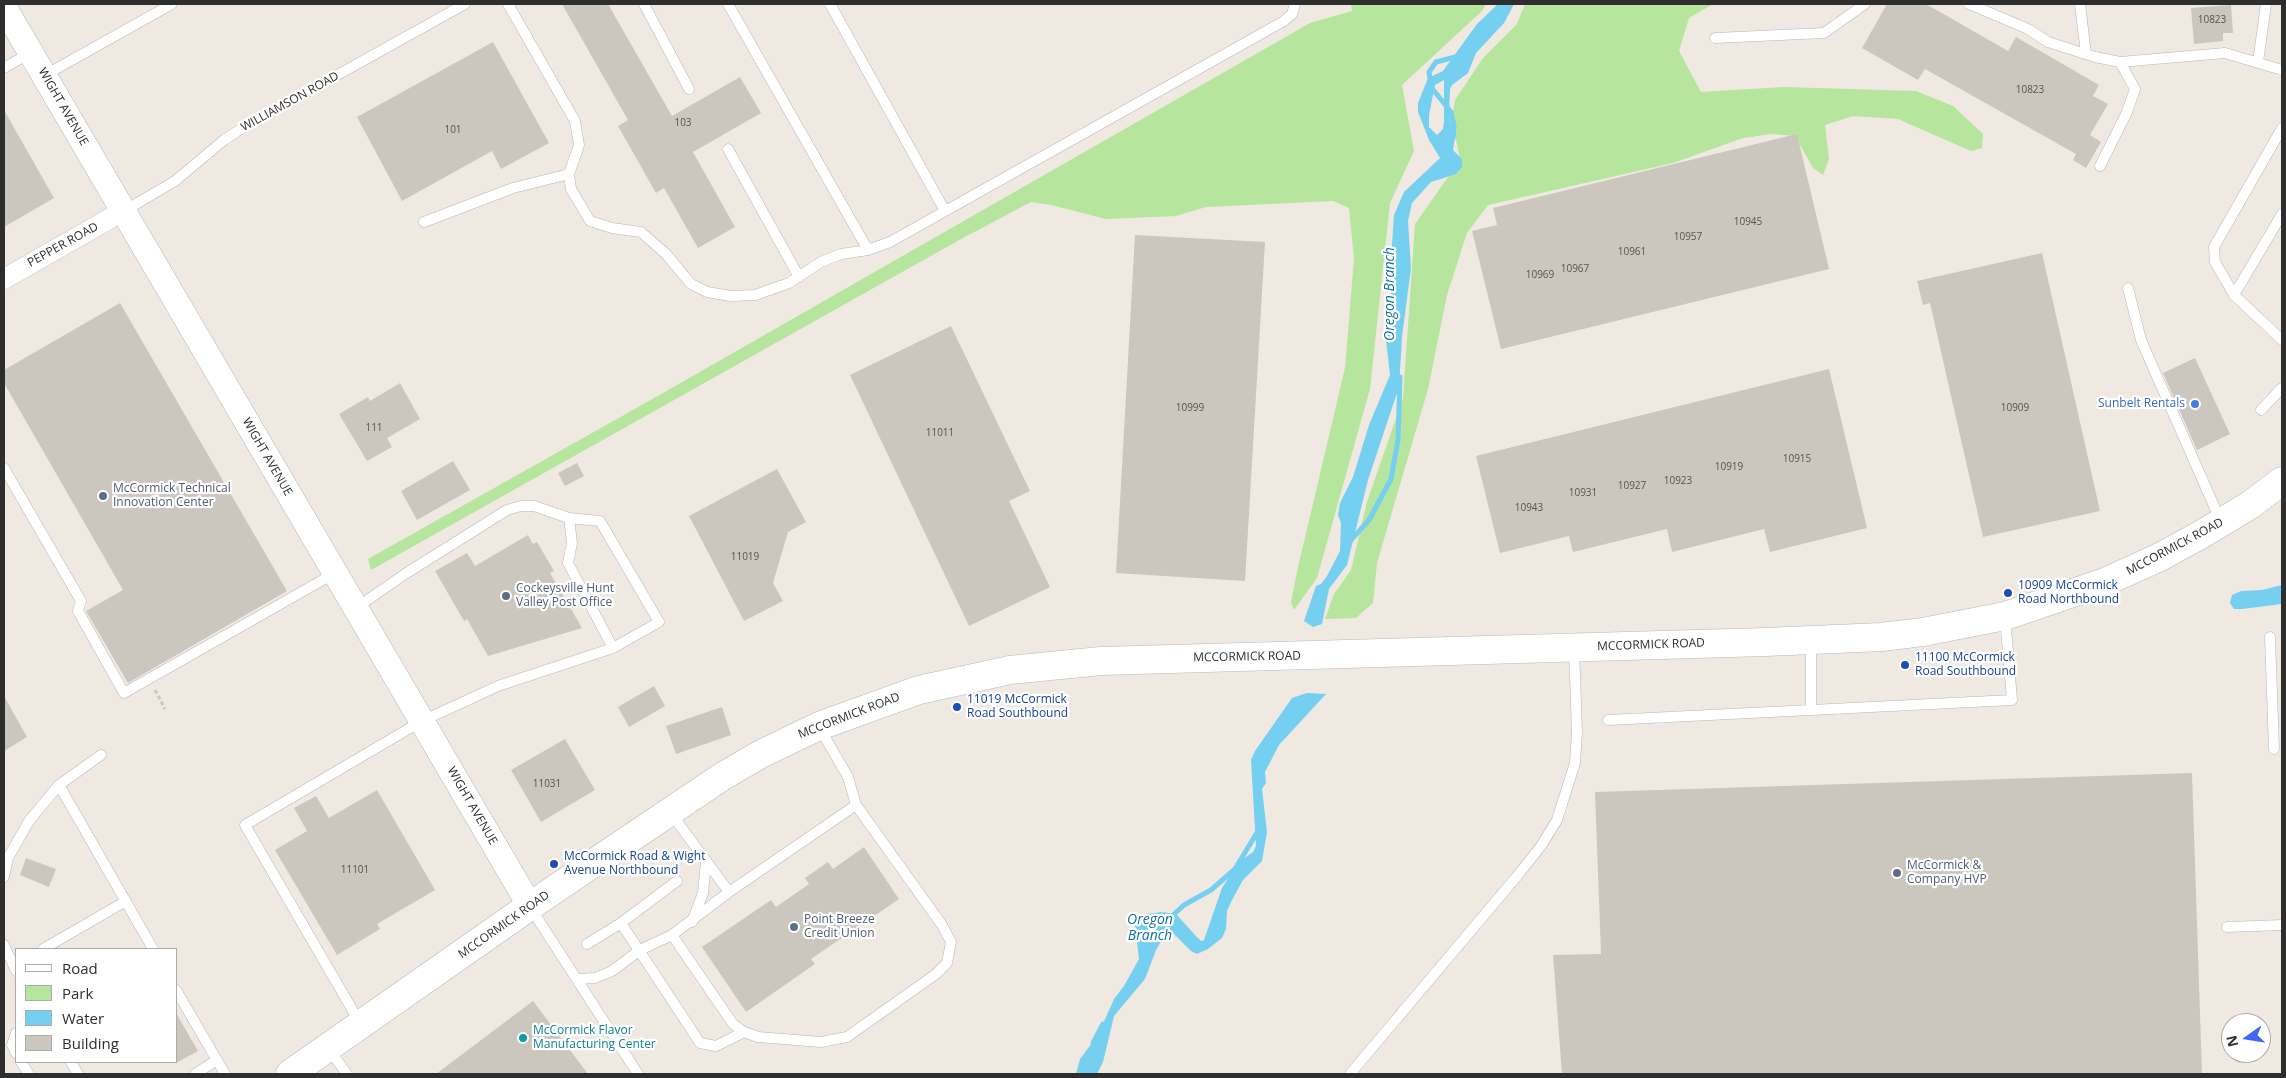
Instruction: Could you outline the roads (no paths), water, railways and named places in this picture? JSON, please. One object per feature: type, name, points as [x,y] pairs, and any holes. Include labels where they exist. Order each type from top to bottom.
[{"type":"main road","name":"MCCORMICK ROAD","points":[[290,1074],[530,906],[753,758],[819,726],[897,697],[986,674],[1068,663],[1811,640],[1881,637],[1923,632],[2005,616],[2105,582],[2166,554],[2221,523],[2282,481]]},
{"type":"street","name":"WIGHT AVENUE","points":[[4,7],[530,906]]},
{"type":"street","name":"PEPPER ROAD","points":[[4,278],[123,211]]},
{"type":"lane","points":[[44,76],[172,4]]},
{"type":"lane","name":"WILLIAMSON ROAD","points":[[123,211],[175,180],[224,140],[244,127],[465,4]]},
{"type":"lane","points":[[508,4],[575,121],[579,145],[569,174],[571,189],[590,221],[612,228],[641,232],[666,254],[691,284],[707,292],[731,296],[755,295],[789,283],[821,262],[841,254],[868,250],[890,242],[1284,21],[1292,14],[1295,4]]},
{"type":"lane","points":[[644,4],[689,89]]},
{"type":"lane","points":[[728,4],[868,250]]},
{"type":"lane","points":[[830,4],[945,211]]},
{"type":"lane","points":[[1715,38],[1824,33],[1865,4]]},
{"type":"lane","points":[[1969,4],[2028,29],[2048,42],[2120,62],[2225,53],[2282,70]]},
{"type":"lane","points":[[2080,4],[2086,54]]},
{"type":"lane","points":[[2258,62],[2266,4]]},
{"type":"lane","points":[[4,68],[30,53]]},
{"type":"lane","points":[[2100,166],[2128,112],[2135,89],[2120,62]]},
{"type":"lane","points":[[2282,128],[2214,247],[2215,262],[2234,295],[2282,340]]},
{"type":"lane","points":[[728,149],[799,277]]},
{"type":"lane","points":[[424,222],[513,188],[569,174]]},
{"type":"lane","points":[[2234,295],[2282,214]]},
{"type":"lane","points":[[2128,288],[2142,340],[2221,523]]},
{"type":"lane","points":[[2260,410],[2282,388]]},
{"type":"lane","points":[[4,468],[81,601],[78,611],[124,693],[335,572]]},
{"type":"lane","points":[[356,608],[405,574],[507,510],[520,506],[534,506],[569,518],[600,521],[659,622],[613,648],[498,686],[422,721],[245,825],[361,1024]]},
{"type":"lane","points":[[569,518],[572,543],[568,563],[613,648]]},
{"type":"lane","points":[[1608,720],[2012,700],[2005,616]]},
{"type":"lane","points":[[2270,637],[2274,749]]},
{"type":"lane","points":[[1811,640],[1811,710]]},
{"type":"lane","points":[[1350,1074],[1518,875],[1541,846],[1557,820],[1575,763],[1578,732],[1574,647]]},
{"type":"lane","points":[[672,935],[734,1024],[744,1032],[758,1036],[821,1042],[847,1037],[936,974],[947,963],[951,942],[942,925],[856,805],[848,777],[819,726]]},
{"type":"lane","points":[[4,877],[8,858],[29,821],[59,785],[101,755]]},
{"type":"lane","points":[[59,785],[152,948]]},
{"type":"lane","points":[[577,979],[594,978],[612,971],[640,950],[672,935],[730,892],[856,805]]},
{"type":"lane","points":[[669,812],[730,892]]},
{"type":"lane","points":[[692,922],[703,893],[706,862]]},
{"type":"lane","points":[[587,944],[621,923],[678,881]]},
{"type":"lane","points":[[45,948],[126,901]]},
{"type":"lane","points":[[530,906],[638,1074]]},
{"type":"lane","points":[[621,923],[700,1043],[716,1046],[744,1032]]},
{"type":"lane","points":[[2227,927],[2282,925]]},
{"type":"lane","points":[[4,946],[15,968]]},
{"type":"lane","points":[[178,996],[225,1074]]},
{"type":"lane","points":[[15,1035],[12,1045],[15,1051]]},
{"type":"lane","points":[[328,1048],[347,1074]]},
{"type":"lane","points":[[194,1074],[217,1060]]},
{"type":"lane","points":[[23,1063],[29,1074]]},
{"type":"water","name":"Oregon Branch","points":[[1498,4],[1514,4],[1504,23],[1476,53],[1468,73],[1452,85],[1450,89],[1449,115],[1455,137],[1453,150],[1462,159],[1462,167],[1456,174],[1431,182],[1412,203],[1408,221],[1411,268],[1402,337],[1399,387],[1368,480],[1347,565],[1329,589],[1322,624],[1313,627],[1304,621],[1316,586],[1321,584],[1327,576],[1340,551],[1341,523],[1338,515],[1340,503],[1353,477],[1369,425],[1390,375],[1386,340],[1391,303],[1394,215],[1404,192],[1440,158],[1429,140],[1418,112],[1418,103],[1428,78],[1443,71],[1477,24]],"holes":[[[1444,80],[1443,129],[1437,135],[1429,127],[1429,115],[1435,85]]]},
{"type":"water","points":[[2282,585],[2282,604],[2234,609],[2230,603],[2232,595],[2241,591],[2262,590]]},
{"type":"water","name":"Oregon Branch","points":[[1307,693],[1326,694],[1279,745],[1265,772],[1266,783],[1262,789],[1267,832],[1262,861],[1243,880],[1232,900],[1227,911],[1226,929],[1222,938],[1208,949],[1197,954],[1191,951],[1174,934],[1166,933],[1156,950],[1145,979],[1114,1016],[1103,1062],[1097,1074],[1076,1074],[1080,1059],[1098,1035],[1114,999],[1124,986],[1139,959],[1135,924],[1137,919],[1148,914],[1161,912],[1176,914],[1201,941],[1204,940],[1222,888],[1239,862],[1253,852],[1256,846],[1251,760],[1255,751],[1292,698]]},
{"type":"waterway","name":"Oregon Branch","points":[[1453,138],[1454,126],[1451,112],[1431,87],[1429,72],[1436,62],[1459,56]]},
{"type":"waterway","name":"Oregon Branch","points":[[1351,540],[1369,520],[1391,479],[1398,440],[1400,377]]},
{"type":"waterway","name":"Oregon Branch","points":[[1170,918],[1184,905],[1211,890],[1235,869],[1258,831]]},
{"type":"waterway","name":"Oregon Branch","points":[[1093,1043],[1103,1024]]},
{"type":"place","name":"Sunbelt Rentals","points":[[2195,404]]},
{"type":"place","name":"McCormick Technical Innovation Center","points":[[103,496]]},
{"type":"place","name":"10909 McCormick Road Northbound","points":[[2008,593]]},
{"type":"place","name":"Cockeysville Hunt Valley Post Office","points":[[506,596]]},
{"type":"place","name":"11100 McCormick Road Southbound","points":[[1905,665]]},
{"type":"place","name":"11019 McCormick Road Southbound","points":[[957,707]]},
{"type":"place","name":"McCormick Road & Wight Avenue Northbound","points":[[554,864]]},
{"type":"place","name":"McCormick & Company HVP","points":[[1897,873]]},
{"type":"place","name":"Point Breeze Credit Union","points":[[794,927]]},
{"type":"place","name":"McCormick Flavor Manufacturing Center","points":[[523,1038]]}]
